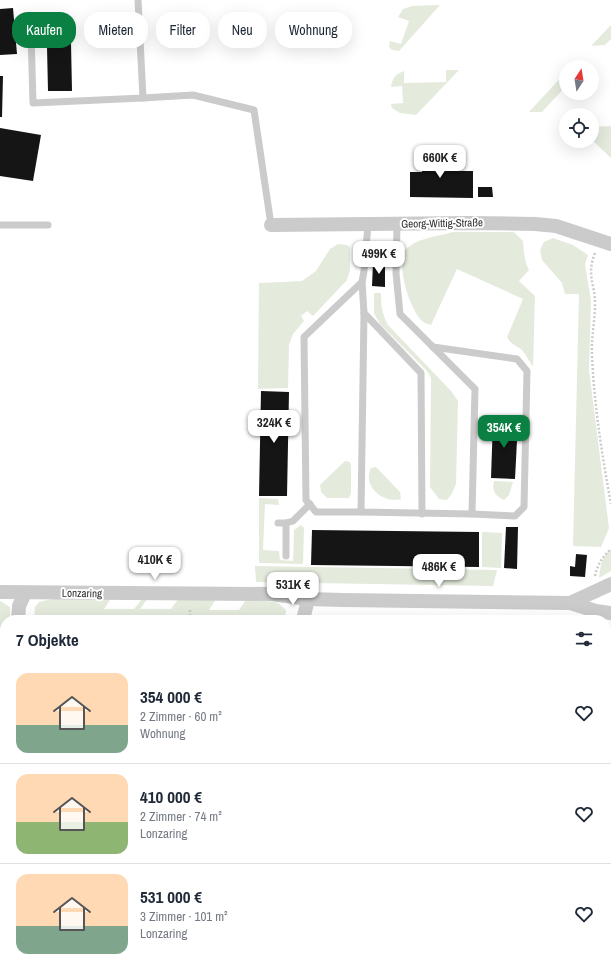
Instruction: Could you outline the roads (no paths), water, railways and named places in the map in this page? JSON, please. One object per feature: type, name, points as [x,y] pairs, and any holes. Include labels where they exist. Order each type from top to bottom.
[{"type":"street","name":"Georg-Wittig-Straße","points":[[271,225],[535,224],[556,226],[606,242]]},
{"type":"street","points":[[570,602],[611,584]]},
{"type":"street","name":"Lonzaring","points":[[0,592],[272,594],[308,599],[343,600],[570,602]]},
{"type":"street","points":[[19,615],[20,606],[25,593]]},
{"type":"street","points":[[304,615],[308,599]]},
{"type":"street","points":[[570,602],[596,611],[611,613]]},
{"type":"lane","points":[[138,0],[143,98]]},
{"type":"lane","points":[[31,48],[33,103],[193,95],[254,110],[271,225]]},
{"type":"lane","points":[[397,224],[396,273],[400,314],[475,389],[472,514]]},
{"type":"lane","points":[[0,225],[48,225]]},
{"type":"lane","points":[[361,512],[364,313],[362,282],[368,225]]},
{"type":"lane","points":[[362,282],[304,338],[306,500],[316,512],[515,516],[524,507],[527,371],[517,359],[434,347]]},
{"type":"lane","points":[[364,313],[421,373],[422,514]]},
{"type":"lane","points":[[278,523],[293,521],[310,504]]},
{"type":"lane","points":[[286,523],[286,556]]}]
